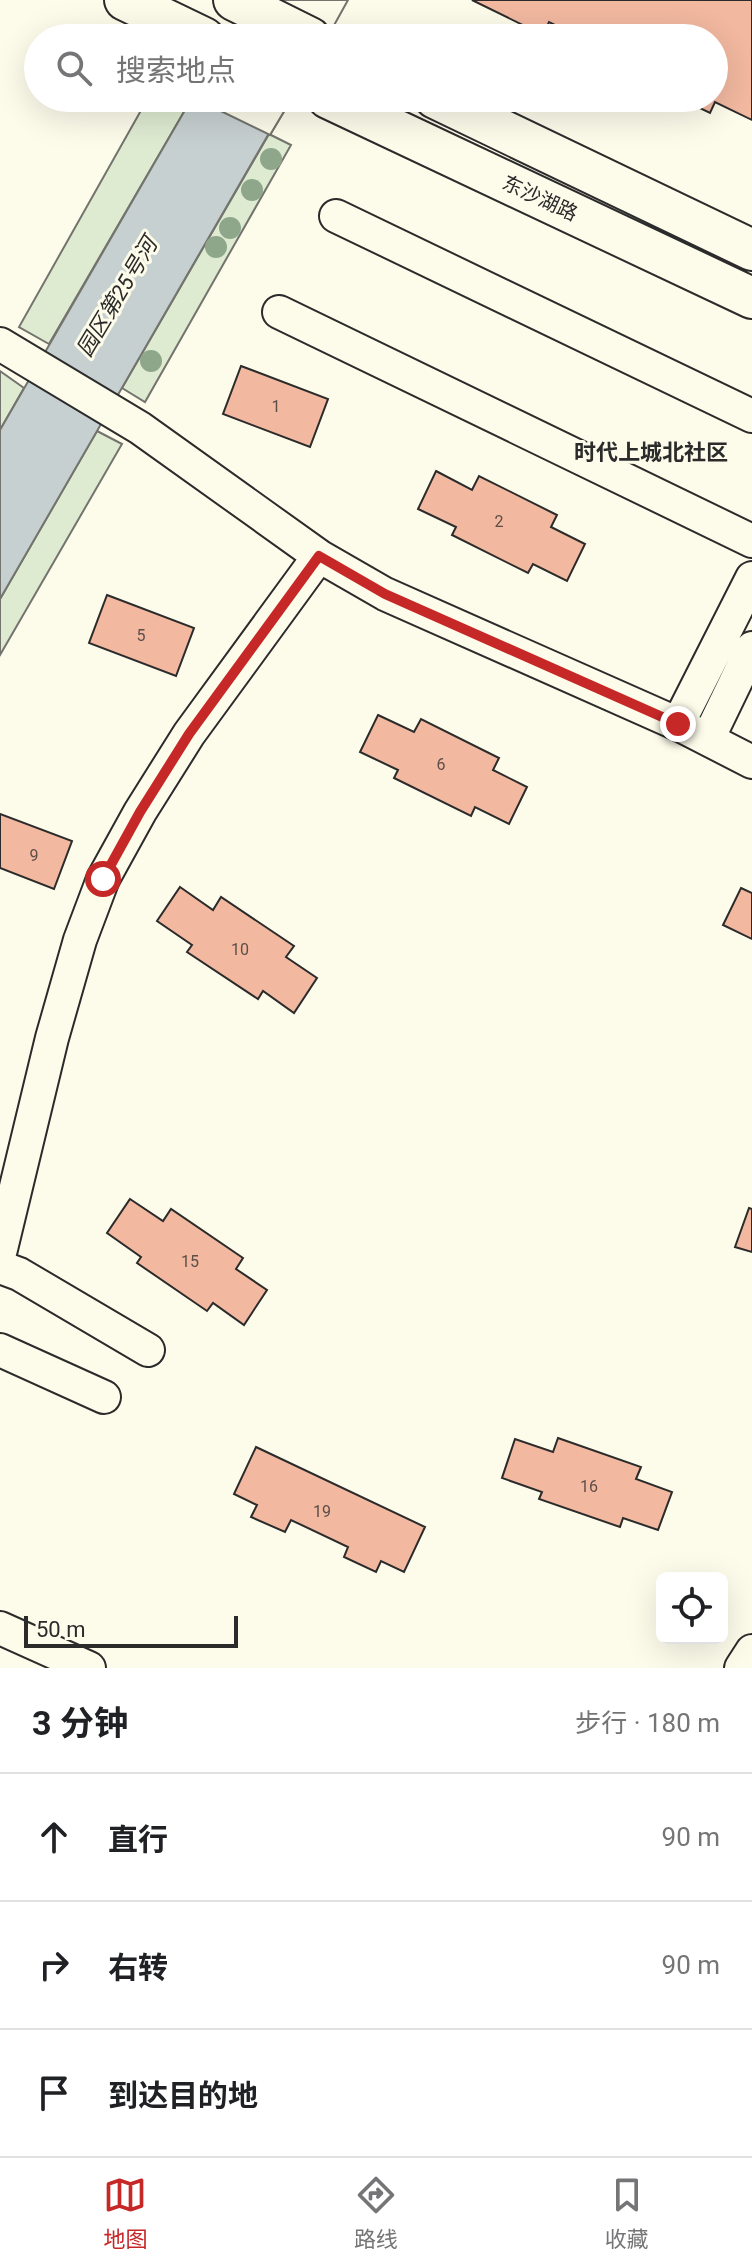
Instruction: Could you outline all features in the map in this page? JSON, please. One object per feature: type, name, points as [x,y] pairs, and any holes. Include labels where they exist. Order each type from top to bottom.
[{"type":"main road","points":[[125,0],[175,24]]},
{"type":"main road","points":[[240,3],[282,24]]},
{"type":"main road","name":"东沙湖路","points":[[358,112],[752,298]]},
{"type":"main road","points":[[464,112],[752,250]]},
{"type":"street","points":[[336,216],[752,416]]},
{"type":"street","points":[[279,312],[752,541]]},
{"type":"street","points":[[2,345],[140,428],[319,556],[385,594],[678,724],[752,762]]},
{"type":"street","points":[[0,1253],[56,1024],[80,940],[103,879],[189,734],[319,556]]},
{"type":"street","points":[[678,724],[752,578]]},
{"type":"street","points":[[708,739],[752,648]]},
{"type":"street","points":[[0,1267],[19,1274],[148,1350]]},
{"type":"street","points":[[0,1350],[104,1397]]},
{"type":"street","points":[[0,1628],[89,1668]]},
{"type":"street","points":[[741,1668],[752,1651]]},
{"type":"green space","points":[[140,112],[184,112],[49,344],[19,327]]},
{"type":"green space","points":[[269,134],[291,145],[145,402],[122,388]]},
{"type":"green space","points":[[0,371],[24,388],[0,430]]},
{"type":"green space","points":[[97,431],[122,444],[0,655],[0,599]]},
{"type":"water","name":"园区第25号河","points":[[184,112],[284,112],[0,599],[0,430]]},
{"type":"pier","points":[[250,0],[348,0],[335,24],[236,24]]},
{"type":"pier","points":[[223,112],[284,112],[270,135]]},
{"type":"building","points":[[472,0],[752,0],[752,120],[728,108],[728,24],[521,24]]},
{"type":"building","points":[[241,366],[328,399],[310,447],[223,414]]},
{"type":"building","points":[[436,471],[472,490],[479,476],[557,515],[551,527],[585,544],[567,581],[533,564],[528,573],[452,535],[456,527],[418,509]]},
{"type":"building","points":[[107,595],[194,628],[176,676],[89,643]]},
{"type":"building","points":[[378,715],[414,732],[421,719],[499,758],[493,770],[527,787],[509,824],[475,807],[471,816],[394,778],[398,770],[360,752]]},
{"type":"building","points":[[0,814],[72,841],[54,889],[0,868]]},
{"type":"building","points":[[180,887],[213,910],[221,897],[294,946],[286,957],[317,978],[294,1013],[263,991],[258,999],[187,952],[192,945],[157,921]]},
{"type":"building","points":[[741,888],[752,893],[752,939],[723,925]]},
{"type":"building","points":[[130,1199],[163,1221],[171,1209],[243,1258],[236,1269],[267,1290],[244,1325],[213,1303],[207,1311],[137,1263],[141,1257],[107,1233]]},
{"type":"building","points":[[749,1208],[752,1209],[752,1252],[735,1247]]},
{"type":"building","points":[[558,1438],[641,1467],[636,1479],[672,1492],[658,1530],[623,1518],[620,1527],[539,1499],[542,1492],[502,1478],[515,1439],[553,1452]]},
{"type":"building","points":[[256,1447],[425,1527],[404,1572],[381,1561],[376,1572],[344,1557],[348,1547],[291,1520],[285,1532],[251,1517],[257,1505],[234,1494]]},
{"type":"district","name":"时代上城北社区","points":[[651,452]]},
{"type":"route","points":[[103,879],[189,734],[319,556],[385,594],[678,724]]}]
